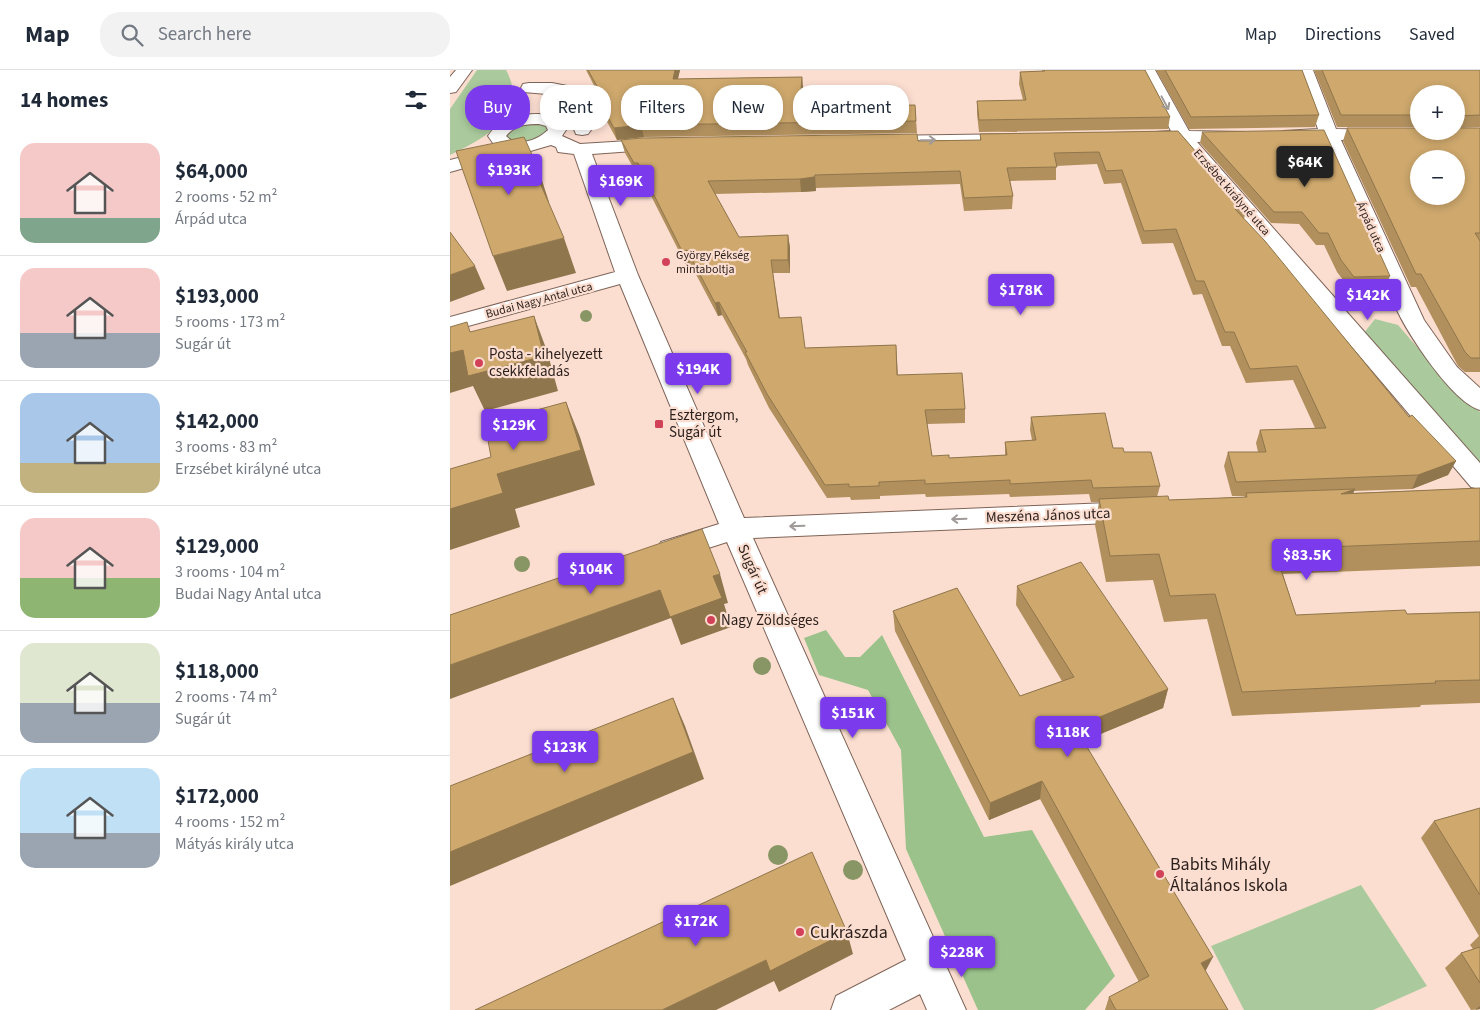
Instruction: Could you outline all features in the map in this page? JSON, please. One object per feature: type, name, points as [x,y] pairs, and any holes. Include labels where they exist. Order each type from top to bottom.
[{"type":"street","points":[[450,88],[464,70]]},
{"type":"street","name":"Erzsébet királyné utca","points":[[1147,70],[1183,137],[1480,480]]},
{"type":"street","name":"Árpád utca","points":[[1305,70],[1329,134],[1403,299]]},
{"type":"street","points":[[520,72],[523,85]]},
{"type":"street","points":[[530,101],[540,112]]},
{"type":"street","points":[[450,165],[520,121],[540,120]]},
{"type":"street","points":[[504,130],[501,134],[503,144],[535,143],[582,151],[612,146],[674,144]]},
{"type":"street","points":[[450,165],[535,143],[557,130]]},
{"type":"street","points":[[1271,135],[1405,134]]},
{"type":"street","points":[[1133,137],[1251,136]]},
{"type":"street","points":[[864,141],[1033,139]]},
{"type":"street","name":"Sugár út","points":[[582,151],[628,275],[735,529],[947,1010]]},
{"type":"street","name":"Budai Nagy Antal utca","points":[[450,324],[628,275]]},
{"type":"street","points":[[1330,305],[1403,299],[1413,321],[1449,372],[1480,402]]},
{"type":"street","name":"Meszéna János utca","points":[[651,555],[735,529],[1162,510]]},
{"type":"street","points":[[850,1010],[928,969]]},
{"type":"green space","points":[[477,70],[506,70],[512,85],[467,85]]},
{"type":"green space","points":[[465,87],[465,130],[492,130],[450,155],[450,109]]},
{"type":"green space","points":[[540,123],[540,130],[551,130],[535,140],[523,143],[506,136],[509,130],[530,130],[530,124]]},
{"type":"green space","points":[[1375,319],[1398,325],[1443,377],[1480,412],[1480,468],[1363,334]]},
{"type":"green space","points":[[826,630],[845,657],[860,657],[882,635],[984,837],[1032,830],[1115,976],[1085,1010],[978,1010],[906,849],[901,750],[868,690],[819,675],[804,638]]},
{"type":"green space","points":[[1361,885],[1427,986],[1373,1010],[1244,1010],[1211,946]]},
{"type":"building","points":[[588,70],[675,70],[673,79],[802,77],[801,85],[793,85],[793,123],[783,123],[783,85],[713,85],[713,124],[703,124],[703,85],[621,85],[621,127],[614,128],[611,123],[611,85],[596,85]]},
{"type":"building","points":[[1044,70],[1145,70],[1170,117],[979,120],[977,101],[1026,100],[1020,72]]},
{"type":"building","points":[[1165,70],[1302,70],[1319,115],[1191,117]]},
{"type":"building","points":[[1322,70],[1480,70],[1480,115],[1465,116],[1465,85],[1410,85],[1410,115],[1341,115]]},
{"type":"building","points":[[909,105],[915,105],[916,121],[909,121]]},
{"type":"building","points":[[1347,128],[1410,128],[1410,140],[1465,140],[1465,128],[1480,128],[1480,233],[1475,233],[1480,241],[1480,358],[1471,358],[1465,352],[1421,274],[1416,274]]},
{"type":"building","points":[[1324,130],[1390,276],[1354,277],[1341,260],[1328,233],[1319,233],[1302,212],[1274,212],[1202,132]]},
{"type":"building","points":[[1178,131],[1246,210],[1235,209],[1265,241],[1409,417],[1412,415],[1456,461],[1418,475],[1236,482],[1228,452],[1266,452],[1260,430],[1326,428],[1297,366],[1250,369],[1234,332],[1225,332],[1204,281],[1196,281],[1176,229],[1144,231],[1122,170],[1106,171],[1099,152],[1054,153],[1057,167],[1007,168],[1013,196],[964,198],[960,171],[815,175],[814,177],[800,179],[708,181],[739,237],[788,235],[788,260],[771,260],[779,318],[801,317],[805,348],[896,345],[897,375],[962,373],[965,409],[925,410],[932,456],[949,455],[949,458],[1007,455],[1005,442],[1036,440],[1031,417],[1105,413],[1113,448],[1123,448],[1124,452],[1151,452],[1160,486],[1093,488],[1091,480],[1010,484],[1010,480],[925,484],[925,480],[879,482],[879,486],[849,487],[849,484],[825,485],[767,394],[745,352],[747,352],[719,302],[715,303],[687,250],[682,251],[638,163],[634,163],[621,140],[641,138],[917,134],[918,141],[981,140],[980,134]]},
{"type":"building","points":[[524,137],[538,168],[534,169],[564,238],[493,256],[456,151]]},
{"type":"building","points":[[450,232],[475,266],[450,275]]},
{"type":"building","points":[[534,316],[544,356],[468,376],[463,350],[450,353],[450,327],[467,322],[470,332]]},
{"type":"building","points":[[566,402],[581,450],[497,474],[503,493],[450,509],[450,469],[491,457],[485,424]]},
{"type":"building","points":[[1480,488],[1480,541],[1274,549],[1296,615],[1405,610],[1407,614],[1480,612],[1480,680],[1242,692],[1215,594],[1170,596],[1159,554],[1110,556],[1099,499],[1168,496],[1169,500],[1247,497],[1246,493],[1355,489],[1341,494]]},
{"type":"building","points":[[702,529],[720,574],[713,576],[722,598],[670,617],[660,590],[450,665],[450,615]]},
{"type":"building","points":[[1081,562],[1168,689],[1075,727],[1213,957],[1201,963],[1228,1010],[1116,1010],[1109,997],[1149,976],[1042,781],[990,803],[893,611],[957,588],[1020,696],[1074,677],[1017,586]]},
{"type":"building","points":[[673,698],[693,752],[450,852],[450,786]]},
{"type":"building","points":[[1480,808],[1480,895],[1434,821]]},
{"type":"building","points":[[812,852],[847,932],[770,971],[766,960],[662,1010],[475,1010]]},
{"type":"building","points":[[1480,947],[1480,983],[1461,953]]},
{"type":"place","name":"György Pékség mintaboltja","points":[[666,262]]},
{"type":"place","name":"Posta - kihelyezett csekkfeladás","points":[[479,363]]},
{"type":"place","name":"Esztergom, Sugár út","points":[[659,424]]},
{"type":"place","name":"Nagy Zöldséges","points":[[711,620]]},
{"type":"place","name":"Babits Mihály Általános Iskola","points":[[1160,874]]},
{"type":"place","name":"Cukrászda","points":[[800,932]]}]
